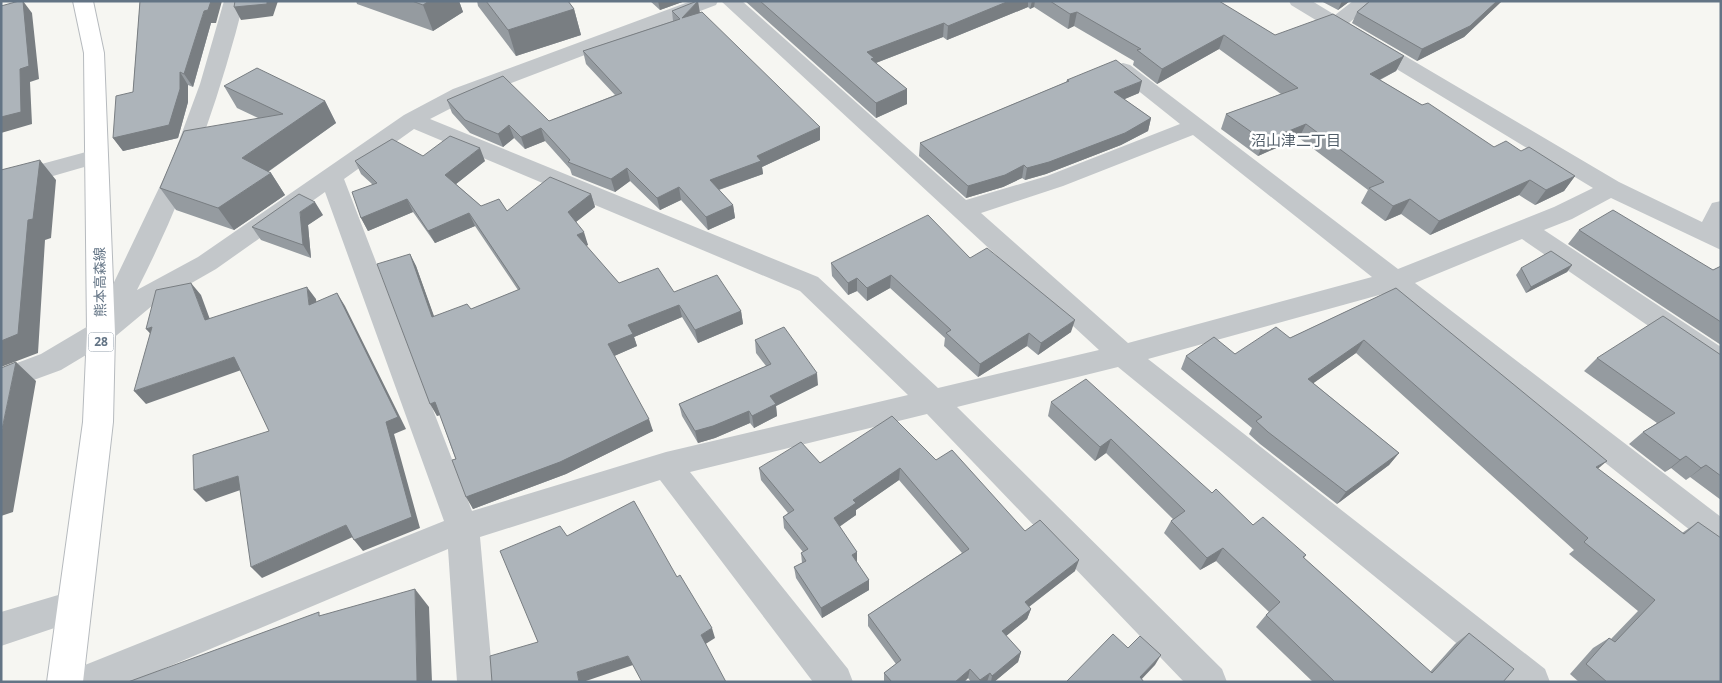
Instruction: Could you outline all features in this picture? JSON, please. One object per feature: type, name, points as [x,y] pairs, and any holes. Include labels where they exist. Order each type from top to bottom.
[{"type":"main road","name":"熊本高森線","points":[[65,682],[98,422],[101,333],[94,52],[84,1]]},
{"type":"street","points":[[101,333],[150,240],[190,144],[224,41],[234,1]]},
{"type":"street","points":[[1,382],[51,362],[101,333],[144,298],[207,263],[332,178],[412,120],[461,94],[709,1]]},
{"type":"street","points":[[730,1],[1123,355],[1532,682]]},
{"type":"street","points":[[1298,1],[1611,188],[1714,238],[1721,209]]},
{"type":"street","points":[[1337,23],[1366,1]]},
{"type":"street","points":[[1123,69],[1721,536]]},
{"type":"street","points":[[412,120],[809,284],[933,401],[1210,682]]},
{"type":"street","points":[[962,210],[1056,182],[1196,126]]},
{"type":"street","points":[[1,183],[98,156]]},
{"type":"street","points":[[332,178],[462,528],[475,682]]},
{"type":"street","points":[[88,682],[462,528],[666,465],[1123,355],[1394,281],[1563,213],[1611,188]]},
{"type":"street","points":[[1523,228],[1721,361]]},
{"type":"street","points":[[666,465],[835,682]]},
{"type":"street","points":[[1,629],[74,606]]},
{"type":"building","points":[[23,1],[29,66],[20,69],[21,112],[1,117],[1,6]]},
{"type":"building","points":[[140,1],[211,1],[208,10],[204,11],[184,74],[180,72],[180,89],[169,125],[113,138],[116,96],[133,92]]},
{"type":"building","points":[[235,1],[267,1],[267,4],[234,7]]},
{"type":"building","points":[[412,1],[429,1],[423,5]]},
{"type":"building","points":[[486,1],[568,1],[574,9],[508,30]]},
{"type":"building","points":[[698,1],[682,18],[702,12],[820,127],[757,156],[761,161],[710,180],[733,205],[706,217],[679,187],[657,198],[627,168],[611,179],[568,162],[570,160],[541,128],[521,137],[509,125],[498,134],[465,120],[447,100],[503,76],[549,121],[622,93],[583,51],[680,19],[672,11]]},
{"type":"building","points":[[760,1],[1009,1],[948,26],[944,23],[867,52],[874,58],[871,59],[907,89],[876,103]]},
{"type":"building","points":[[1050,1],[1219,1],[1275,35],[1333,14],[1404,56],[1370,74],[1422,105],[1428,103],[1494,147],[1506,141],[1521,151],[1529,147],[1575,176],[1546,190],[1530,180],[1439,221],[1410,199],[1393,206],[1369,188],[1384,182],[1306,124],[1264,141],[1226,114],[1298,88],[1224,35],[1162,69],[1137,50],[1141,49],[1077,12],[1070,14]]},
{"type":"building","points":[[1370,1],[1497,1],[1470,26],[1422,49],[1357,12]]},
{"type":"building","points":[[1116,60],[1142,81],[1114,92],[1151,118],[1125,133],[1049,162],[1027,168],[1024,165],[1005,175],[968,186],[920,143],[1069,81],[1067,80]]},
{"type":"building","points":[[257,68],[325,101],[242,158],[271,173],[218,208],[160,188],[184,131],[283,114],[224,86]]},
{"type":"building","points":[[450,136],[480,148],[445,175],[481,206],[499,199],[507,211],[550,177],[591,194],[568,212],[584,232],[577,235],[619,283],[658,268],[674,292],[717,275],[741,311],[695,330],[679,305],[628,325],[633,334],[608,344],[649,419],[560,462],[466,497],[452,460],[456,459],[435,402],[430,404],[377,264],[410,254],[432,317],[467,304],[471,309],[520,289],[469,213],[428,231],[407,199],[361,218],[352,192],[377,183],[355,161],[392,139],[423,156]]},
{"type":"building","points":[[40,160],[33,219],[28,220],[18,334],[1,341],[1,170]]},
{"type":"building","points":[[299,194],[315,202],[300,212],[303,245],[252,227]]},
{"type":"building","points":[[1613,210],[1713,270],[1721,266],[1721,322],[1579,230]]},
{"type":"building","points":[[928,215],[970,258],[987,248],[1075,320],[1041,343],[1029,333],[980,364],[946,333],[951,330],[891,275],[867,288],[857,278],[848,283],[831,263]]},
{"type":"building","points":[[1551,251],[1572,265],[1531,287],[1521,268]]},
{"type":"building","points":[[191,283],[205,320],[307,287],[309,305],[337,293],[398,417],[386,422],[412,517],[354,540],[346,525],[251,567],[238,476],[194,490],[193,455],[269,431],[234,357],[134,391],[152,327],[146,329],[156,290]]},
{"type":"building","points":[[1396,288],[1607,461],[1596,467],[1684,534],[1698,522],[1721,538],[1721,682],[1607,682],[1586,664],[1609,638],[1615,642],[1655,600],[1584,542],[1588,538],[1364,340],[1308,379],[1399,453],[1346,492],[1268,432],[1256,421],[1262,417],[1186,356],[1214,337],[1235,354],[1276,327],[1290,338]]},
{"type":"building","points":[[1663,316],[1721,355],[1721,476],[1706,465],[1701,468],[1686,456],[1680,460],[1643,432],[1675,413],[1597,358]]},
{"type":"building","points":[[784,327],[817,373],[770,396],[776,404],[752,416],[749,411],[713,426],[695,431],[679,404],[771,364],[755,340]]},
{"type":"building","points":[[16,362],[1,434],[1,368]]},
{"type":"building","points":[[1086,379],[1212,493],[1216,489],[1253,525],[1263,517],[1306,555],[1303,557],[1432,673],[1469,633],[1514,669],[1503,682],[1335,682],[1266,615],[1280,602],[1223,548],[1207,558],[1171,521],[1185,511],[1111,439],[1100,447],[1051,402]]},
{"type":"building","points":[[892,416],[936,460],[952,450],[1025,531],[1040,520],[1079,560],[1025,602],[1031,609],[1002,631],[1021,652],[992,676],[990,673],[980,680],[970,669],[955,682],[892,682],[884,673],[901,660],[868,615],[969,549],[900,468],[853,500],[856,503],[834,518],[857,552],[852,555],[869,580],[821,608],[794,567],[806,561],[801,553],[808,549],[783,517],[794,510],[759,468],[801,442],[820,463]]},
{"type":"building","points":[[634,501],[677,577],[680,575],[712,628],[701,635],[726,682],[642,682],[628,656],[577,672],[579,682],[492,682],[490,656],[538,642],[500,551],[560,526],[567,536]]},
{"type":"building","points":[[415,589],[417,682],[128,682],[319,612],[319,616]]},
{"type":"building","points":[[1113,634],[1128,648],[1140,636],[1161,655],[1140,677],[1144,682],[1067,682],[1067,681]]},
{"type":"district","name":"沼山津二丁目","points":[[1296,141]]}]
